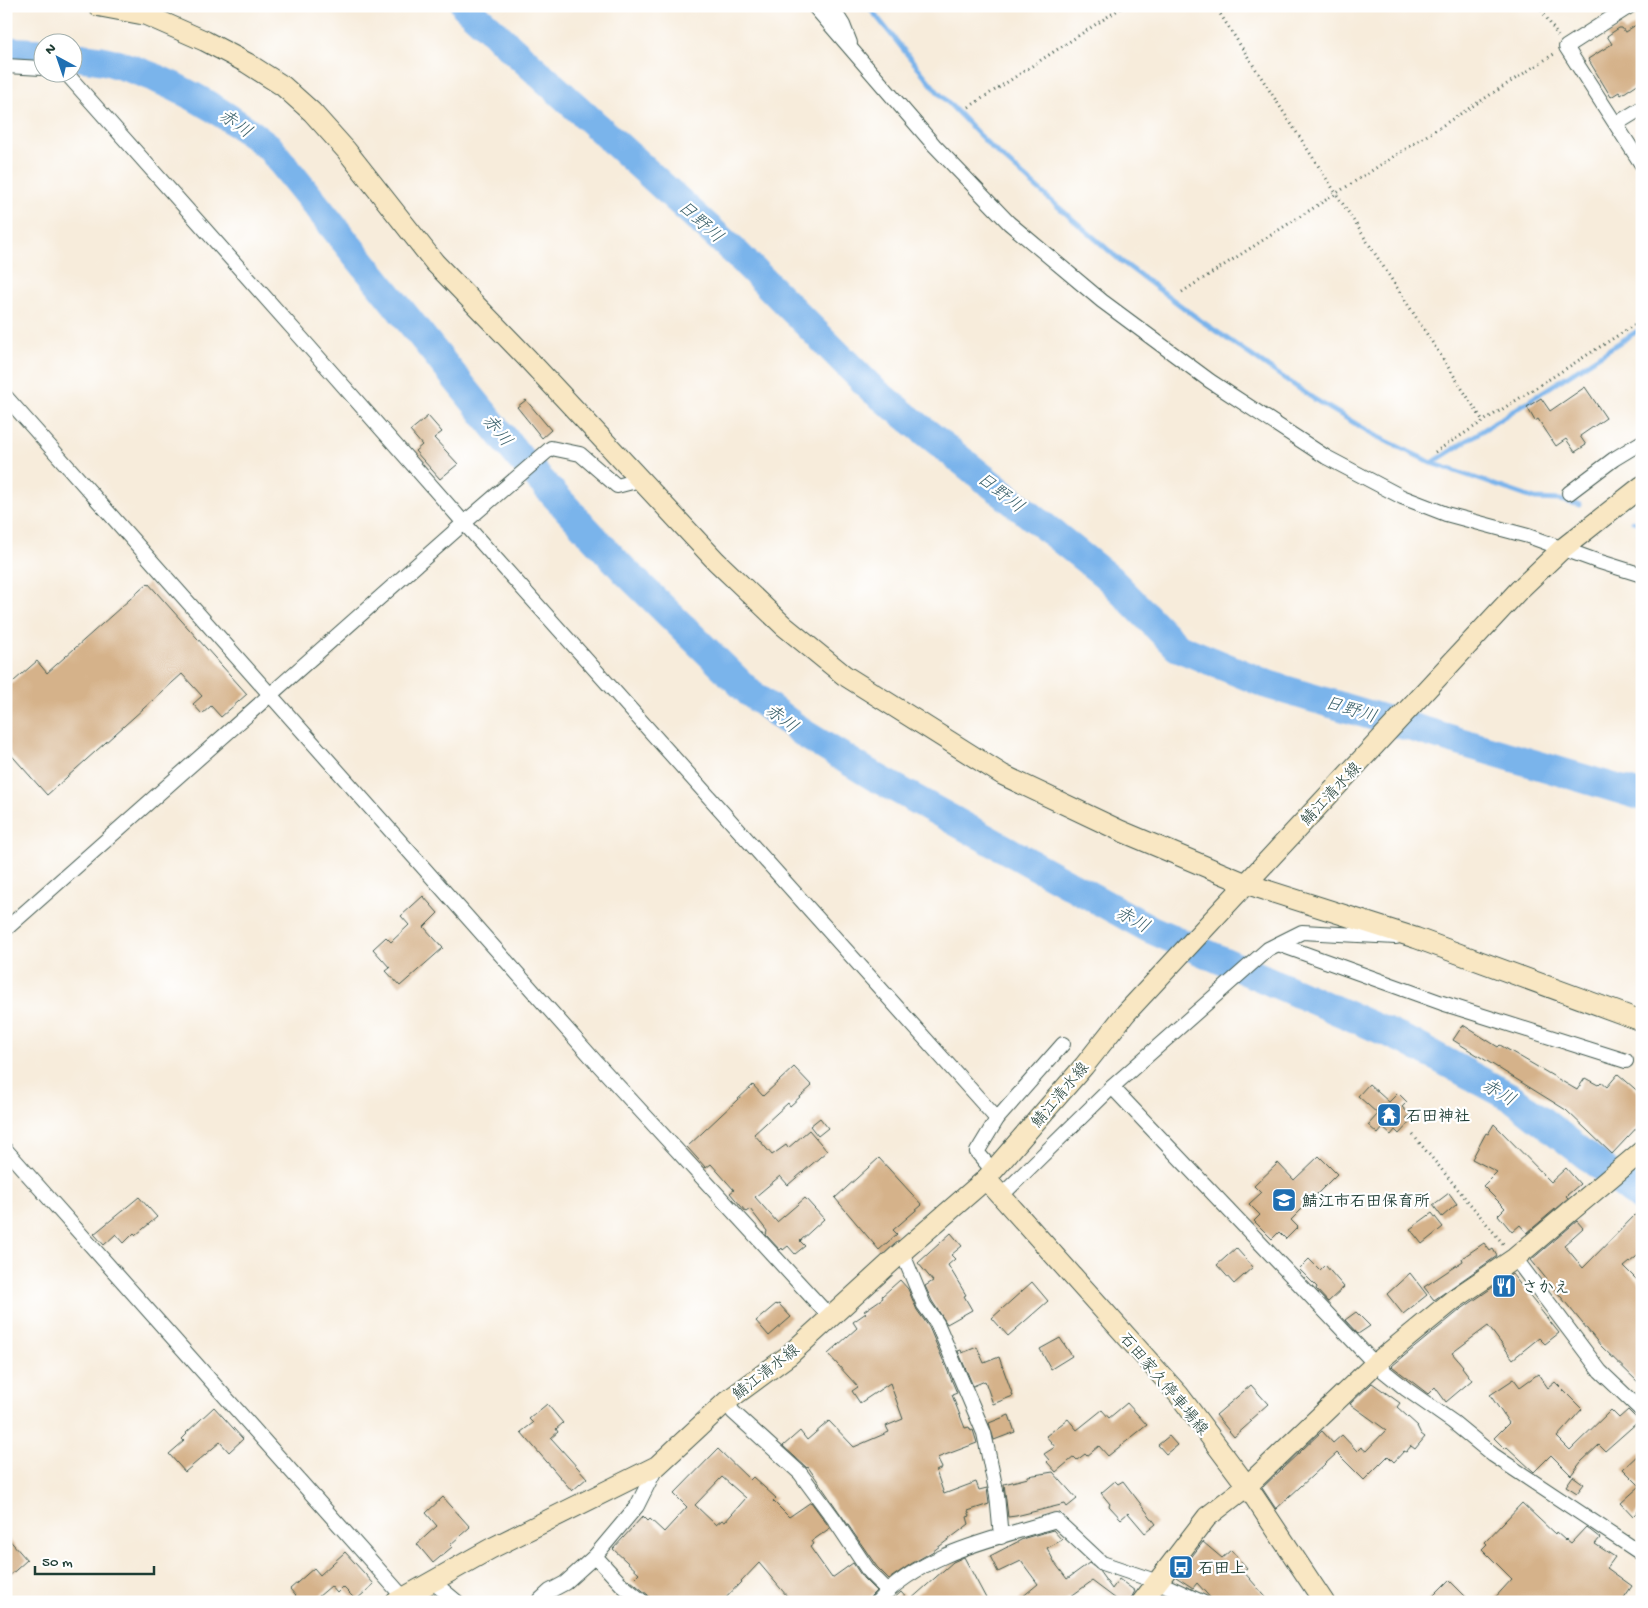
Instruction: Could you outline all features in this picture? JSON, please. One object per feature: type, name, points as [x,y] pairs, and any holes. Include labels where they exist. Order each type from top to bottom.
[{"type":"street","points":[[98,6],[146,14],[247,63],[283,86],[312,112],[346,150],[435,263],[527,358],[716,561],[784,626],[844,674],[1003,775],[1121,831],[1247,884],[1416,938],[1642,1021]]},
{"type":"street","points":[[814,6],[934,144],[1009,223],[1102,301],[1210,381],[1326,457],[1402,497],[1446,514],[1528,536],[1642,575]]},
{"type":"street","points":[[831,6],[843,26],[855,55]]},
{"type":"street","points":[[1630,6],[1566,47],[1642,164]]},
{"type":"street","points":[[6,66],[32,67]]},
{"type":"street","points":[[74,82],[997,1119]]},
{"type":"street","points":[[1616,124],[1642,108]]},
{"type":"street","points":[[6,397],[595,1061],[830,1317]]},
{"type":"street","points":[[1568,493],[1614,459],[1642,442]]},
{"type":"street","points":[[6,929],[464,522],[551,448],[580,454],[617,486],[640,480]]},
{"type":"street","name":"鯖江清水線","points":[[399,1599],[490,1549],[657,1466],[727,1401],[788,1356],[990,1175],[1084,1066],[1126,1013],[1519,590],[1562,548],[1642,486]]},
{"type":"street","points":[[1001,1196],[1112,1087],[1268,949],[1302,932],[1416,938]]},
{"type":"street","points":[[1278,944],[1442,1003],[1626,1061]]},
{"type":"street","points":[[990,1175],[977,1152],[997,1119],[1063,1044]]},
{"type":"street","points":[[1112,1087],[1375,1364],[1406,1389],[1453,1422],[1493,1455],[1642,1554]]},
{"type":"street","points":[[6,1150],[399,1599]]},
{"type":"street","points":[[1142,1602],[1207,1517],[1247,1486],[1375,1364],[1453,1300],[1515,1258],[1642,1151]]},
{"type":"street","name":"石田家久停車場線","points":[[990,1175],[1001,1196],[1179,1395],[1247,1486],[1324,1602]]},
{"type":"street","points":[[902,1252],[924,1305],[937,1323],[984,1433],[997,1495],[1001,1537]]},
{"type":"street","points":[[1515,1258],[1600,1371],[1642,1411]]},
{"type":"street","points":[[727,1401],[733,1412],[800,1473],[870,1573],[888,1590]]},
{"type":"street","points":[[538,1602],[550,1591],[565,1583],[595,1556],[638,1506],[657,1466]]},
{"type":"street","points":[[877,1602],[888,1590],[930,1561],[960,1549],[1056,1520],[1102,1563],[1158,1582],[1202,1602]]},
{"type":"street","points":[[595,1556],[622,1585],[643,1602]]},
{"type":"street","points":[[433,1582],[457,1602]]},
{"type":"path","points":[[968,107],[1124,6]]},
{"type":"path","points":[[1215,6],[1483,421]]},
{"type":"path","points":[[1182,292],[1566,47],[1539,6]]},
{"type":"path","points":[[1435,452],[1642,320]]},
{"type":"path","points":[[1413,1135],[1515,1258]]},
{"type":"building","points":[[1642,21],[1642,81],[1621,95],[1619,92],[1611,97],[1588,59],[1612,44],[1607,36],[1619,28],[1622,28],[1625,32]]},
{"type":"building","points":[[1585,387],[1606,418],[1580,436],[1586,445],[1575,452],[1566,439],[1556,446],[1538,419],[1535,421],[1527,407],[1541,398],[1550,411]]},
{"type":"building","points":[[526,400],[551,430],[542,438],[517,407]]},
{"type":"building","points":[[428,416],[442,432],[434,438],[458,464],[440,479],[415,451],[422,445],[410,431]]},
{"type":"building","points":[[148,583],[247,694],[221,717],[211,706],[202,714],[193,704],[202,696],[182,674],[47,795],[6,749],[6,688],[37,661],[47,673]]},
{"type":"building","points":[[423,896],[438,913],[424,927],[443,948],[400,986],[386,971],[390,968],[373,949],[386,937],[391,942],[409,925],[401,916]]},
{"type":"building","points":[[1463,1025],[1498,1047],[1500,1045],[1577,1090],[1585,1078],[1598,1085],[1601,1082],[1607,1087],[1618,1074],[1642,1095],[1642,1122],[1612,1154],[1566,1110],[1453,1040]]},
{"type":"building","points":[[794,1067],[812,1086],[790,1106],[788,1103],[754,1134],[772,1155],[786,1145],[788,1148],[809,1130],[827,1151],[788,1185],[780,1176],[755,1197],[777,1222],[805,1198],[824,1219],[800,1241],[805,1246],[795,1254],[788,1246],[780,1250],[766,1235],[767,1231],[750,1209],[746,1212],[730,1193],[734,1190],[711,1164],[706,1168],[687,1147],[753,1085],[763,1096]]},
{"type":"building","points":[[1369,1084],[1389,1102],[1398,1093],[1407,1102],[1402,1107],[1410,1114],[1406,1119],[1410,1122],[1399,1134],[1395,1130],[1391,1135],[1383,1128],[1378,1134],[1368,1125],[1378,1114],[1358,1096]]},
{"type":"building","points":[[820,1118],[828,1128],[818,1136],[810,1126]]},
{"type":"building","points":[[1494,1124],[1551,1182],[1566,1168],[1580,1184],[1566,1196],[1568,1198],[1527,1233],[1520,1225],[1512,1232],[1498,1215],[1505,1208],[1483,1186],[1497,1172],[1472,1159],[1486,1133],[1488,1134]]},
{"type":"building","points":[[1319,1156],[1337,1174],[1291,1220],[1298,1227],[1286,1239],[1279,1232],[1272,1239],[1254,1221],[1260,1215],[1249,1204],[1261,1193],[1254,1186],[1278,1163],[1294,1180]]},
{"type":"building","points":[[879,1158],[922,1205],[893,1230],[897,1234],[879,1250],[835,1198]]},
{"type":"building","points":[[1449,1193],[1457,1204],[1442,1217],[1433,1205]]},
{"type":"building","points":[[139,1197],[157,1217],[136,1235],[134,1233],[124,1243],[116,1234],[104,1245],[94,1234]]},
{"type":"building","points":[[1642,1208],[1642,1252],[1624,1267],[1642,1285],[1642,1386],[1600,1345],[1531,1260],[1577,1221],[1583,1228],[1564,1245],[1583,1268]]},
{"type":"building","points":[[1432,1213],[1443,1227],[1422,1244],[1410,1229]]},
{"type":"building","points":[[951,1233],[962,1246],[951,1255],[955,1259],[948,1265],[966,1295],[964,1296],[972,1310],[947,1324],[925,1286],[933,1281],[918,1263]]},
{"type":"building","points":[[1484,1243],[1490,1251],[1493,1249],[1497,1256],[1434,1300],[1424,1287],[1463,1261],[1462,1258]]},
{"type":"building","points":[[1236,1248],[1253,1267],[1234,1284],[1217,1265]]},
{"type":"building","points":[[1309,1259],[1320,1270],[1325,1265],[1344,1287],[1328,1302],[1316,1289],[1317,1287],[1299,1269]]},
{"type":"building","points":[[1410,1273],[1427,1295],[1403,1314],[1387,1294]]},
{"type":"building","points":[[1512,1274],[1559,1333],[1545,1344],[1539,1338],[1513,1359],[1488,1326],[1452,1353],[1472,1380],[1446,1402],[1435,1387],[1428,1394],[1392,1366],[1460,1310]]},
{"type":"building","points":[[900,1280],[908,1289],[917,1310],[929,1327],[957,1393],[952,1395],[965,1428],[969,1427],[971,1431],[973,1430],[977,1443],[937,1458],[942,1468],[936,1471],[944,1494],[976,1482],[979,1490],[987,1488],[989,1504],[968,1511],[970,1516],[967,1517],[969,1524],[932,1552],[889,1579],[877,1567],[808,1467],[783,1446],[800,1431],[807,1440],[829,1421],[854,1447],[889,1432],[886,1426],[903,1419],[890,1383],[860,1403],[852,1391],[858,1387],[828,1354],[857,1328],[853,1322],[866,1313],[864,1311],[883,1298],[882,1296]]},
{"type":"building","points":[[1032,1282],[1048,1301],[1008,1336],[992,1318]]},
{"type":"building","points":[[776,1304],[779,1304],[791,1317],[769,1336],[756,1321]]},
{"type":"building","points":[[1356,1312],[1370,1326],[1358,1334],[1345,1320]]},
{"type":"building","points":[[1060,1338],[1072,1356],[1051,1369],[1040,1349]]},
{"type":"building","points":[[977,1347],[984,1363],[999,1357],[1013,1396],[993,1404],[985,1381],[973,1386],[958,1351],[961,1350],[962,1353]]},
{"type":"building","points":[[1538,1374],[1548,1388],[1555,1382],[1582,1409],[1557,1437],[1570,1450],[1611,1410],[1619,1418],[1628,1410],[1639,1421],[1605,1451],[1599,1445],[1581,1462],[1571,1475],[1551,1455],[1534,1472],[1507,1447],[1505,1449],[1494,1438],[1509,1423],[1490,1395],[1514,1379],[1520,1387]]},
{"type":"building","points":[[1372,1383],[1400,1403],[1397,1407],[1418,1426],[1421,1434],[1425,1437],[1415,1449],[1411,1446],[1394,1462],[1388,1456],[1364,1480],[1337,1453],[1276,1509],[1262,1488],[1322,1431],[1333,1443],[1342,1435],[1357,1451],[1361,1447],[1366,1451],[1386,1430],[1350,1404]]},
{"type":"building","points":[[1251,1385],[1268,1404],[1234,1437],[1216,1415]]},
{"type":"building","points":[[1127,1403],[1147,1425],[1108,1456],[1099,1446],[1087,1456],[1085,1454],[1077,1460],[1074,1457],[1056,1472],[1047,1462],[1049,1460],[1044,1454],[1055,1447],[1046,1436],[1068,1419],[1077,1430],[1102,1410],[1109,1418]]},
{"type":"building","points":[[547,1404],[563,1423],[556,1429],[558,1432],[551,1438],[587,1478],[572,1491],[521,1432],[533,1423],[529,1419]]},
{"type":"building","points":[[214,1407],[243,1439],[229,1452],[220,1442],[185,1472],[169,1454],[184,1441],[182,1439],[186,1433]]},
{"type":"building","points":[[1009,1415],[1015,1432],[994,1440],[989,1423]]},
{"type":"building","points":[[1169,1436],[1177,1445],[1166,1454],[1158,1445]]},
{"type":"building","points":[[718,1449],[750,1480],[753,1477],[776,1498],[773,1501],[789,1517],[811,1502],[830,1528],[812,1541],[814,1544],[810,1547],[832,1578],[853,1563],[863,1578],[876,1591],[868,1602],[792,1602],[759,1563],[722,1602],[652,1602],[648,1595],[631,1581],[639,1573],[613,1549],[643,1516],[648,1521],[650,1519],[664,1532],[687,1507],[674,1494]],"holes":[[[722,1477],[746,1498],[725,1522],[722,1520],[716,1525],[695,1505]]]},
{"type":"building","points":[[1642,1451],[1642,1507],[1633,1516],[1621,1503],[1640,1486],[1623,1469]]},
{"type":"building","points":[[1053,1472],[1077,1499],[1067,1507],[1065,1504],[1008,1517],[1004,1484],[1028,1478],[1028,1476]]},
{"type":"building","points":[[1573,1476],[1584,1484],[1577,1493],[1566,1486]]},
{"type":"building","points":[[1115,1481],[1118,1484],[1123,1481],[1156,1524],[1145,1533],[1128,1513],[1121,1519],[1109,1506],[1110,1504],[1101,1493]]},
{"type":"building","points":[[443,1497],[470,1527],[450,1545],[452,1547],[433,1563],[417,1544],[437,1526],[426,1513]]},
{"type":"building","points":[[1522,1503],[1555,1534],[1556,1532],[1571,1543],[1586,1527],[1600,1538],[1595,1544],[1615,1557],[1607,1568],[1632,1586],[1621,1602],[1491,1602],[1512,1579],[1482,1549],[1487,1544],[1485,1542]]},
{"type":"building","points":[[1053,1530],[1062,1540],[1047,1548],[1067,1579],[1089,1563],[1099,1571],[1112,1589],[1119,1579],[1135,1591],[1129,1602],[1120,1602],[1092,1581],[1063,1602],[1016,1602],[1038,1584],[1021,1561],[998,1572],[990,1556],[1025,1538]]},
{"type":"building","points":[[6,1536],[27,1560],[6,1579]]},
{"type":"building","points":[[1203,1542],[1222,1558],[1231,1550],[1247,1568],[1243,1571],[1270,1602],[1214,1602],[1197,1583],[1193,1588],[1176,1577]]},
{"type":"building","points":[[345,1552],[374,1584],[356,1600],[343,1587],[337,1593],[331,1586],[312,1602],[301,1602],[290,1589],[314,1568],[320,1575]]},
{"type":"building","points":[[964,1557],[988,1602],[890,1602],[901,1592],[909,1601],[953,1562]]},
{"type":"building","points":[[1449,1580],[1471,1602],[1427,1602]]},
{"type":"waterway","name":"日野川","points":[[465,6],[737,254],[873,390],[1109,578],[1177,647],[1269,685],[1642,796]]},
{"type":"waterway","points":[[868,6],[937,91],[991,147],[1121,261],[1200,320],[1314,399],[1378,437],[1432,463],[1535,499],[1560,500],[1580,505]]},
{"type":"waterway","name":"赤川","points":[[6,51],[32,52]]},
{"type":"waterway","name":"赤川","points":[[82,57],[110,62],[174,86],[232,120],[269,147],[520,458],[624,570],[750,693],[806,735],[875,777],[1150,929],[1409,1042],[1514,1099],[1642,1199]]},
{"type":"waterway","points":[[1432,463],[1642,328]]},
{"type":"waterway","points":[[1633,521],[1642,524]]},
{"type":"place","name":"石田神社","points":[[1389,1115]]},
{"type":"place","name":"鯖江市石田保育所","points":[[1284,1200]]},
{"type":"place","name":"さかえ","points":[[1504,1286]]},
{"type":"place","name":"石田上","points":[[1181,1567]]}]
